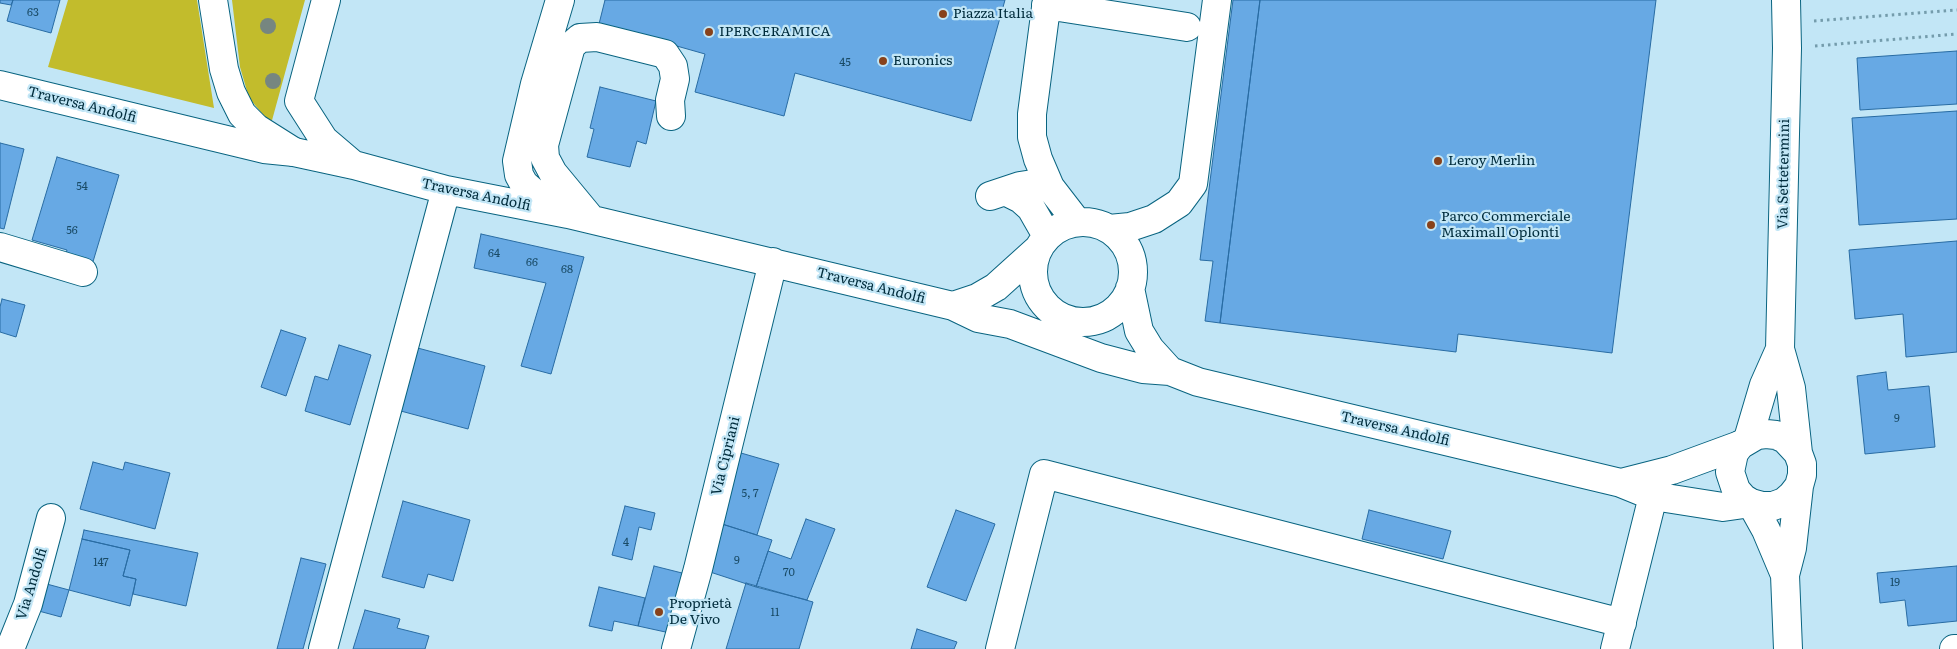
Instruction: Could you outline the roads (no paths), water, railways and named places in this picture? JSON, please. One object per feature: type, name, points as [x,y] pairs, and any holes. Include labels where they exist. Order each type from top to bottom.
[{"type":"main road","points":[[213,0],[224,69],[231,92],[242,114],[256,128],[294,152]]},
{"type":"main road","points":[[326,0],[299,101],[324,140],[354,166]]},
{"type":"main road","points":[[560,0],[535,84],[517,161],[519,175],[531,192],[542,200],[579,216]]},
{"type":"main road","points":[[1109,229],[1130,227],[1154,219],[1179,204],[1192,184],[1217,0]]},
{"type":"main road","points":[[1077,222],[1050,188],[1038,159],[1032,136],[1032,114],[1046,2],[1187,28]]},
{"type":"main road","name":"Via Settetermini","points":[[1786,23],[1780,348],[1790,388],[1798,453]]},
{"type":"main road","points":[[579,216],[545,158],[544,145],[571,46],[580,38],[597,37],[665,54],[673,66],[675,78],[670,100],[672,116]]},
{"type":"main road","name":"Traversa Andolfi","points":[[0,85],[264,150],[294,152],[446,190],[579,216],[953,306],[978,318],[1010,324],[1101,358],[1143,369],[1170,371],[1198,382],[1621,483],[1653,496],[1723,507],[1752,504]]},
{"type":"main road","points":[[1050,188],[1033,184],[1020,186],[998,194],[1021,199],[1031,208],[1042,243],[1033,262],[1034,286],[1043,303],[1061,317],[1101,358]]},
{"type":"main road","points":[[322,649],[446,190]]},
{"type":"main road","points":[[953,306],[977,298],[996,287],[1061,226],[1077,222],[1094,222],[1109,229],[1122,240],[1130,255],[1133,272],[1130,288],[1125,298],[1109,314],[1087,321],[1061,317]]},
{"type":"main road","points":[[0,247],[83,272]]},
{"type":"main road","name":"Via Cipriani","points":[[676,649],[698,570],[773,262]]},
{"type":"main road","name":"Traversa Andolfi","points":[[1130,288],[1139,331],[1150,348],[1170,371]]},
{"type":"main road","name":"Traversa Andolfi","points":[[1010,324],[1061,317]]},
{"type":"main road","name":"Via Settetermini","points":[[1744,442],[1780,348]]},
{"type":"main road","points":[[1788,649],[1785,575],[1794,539],[1802,464],[1798,453],[1785,439],[1776,435],[1766,434],[1744,442],[1734,453],[1730,472],[1736,490],[1742,498],[1752,504],[1773,506],[1788,498],[1799,486]]},
{"type":"main road","name":"Traversa Andolfi","points":[[1621,483],[1672,470],[1744,442]]},
{"type":"main road","points":[[1000,649],[1044,474],[1622,623]]},
{"type":"main road","points":[[1615,649],[1653,496]]},
{"type":"main road","points":[[1752,504],[1766,530],[1785,575]]},
{"type":"main road","name":"Via Andolfi","points":[[10,649],[28,604],[51,518]]},
{"type":"place","name":"Piazza Italia","points":[[943,14]]},
{"type":"place","name":"IPERCERAMICA","points":[[709,32]]},
{"type":"place","name":"Euronics","points":[[883,61]]},
{"type":"place","name":"Leroy Merlin","points":[[1438,161]]},
{"type":"place","name":"Parco Commerciale Maximall Oplonti","points":[[1431,225]]},
{"type":"place","name":"Proprietà De Vivo","points":[[659,612]]}]
